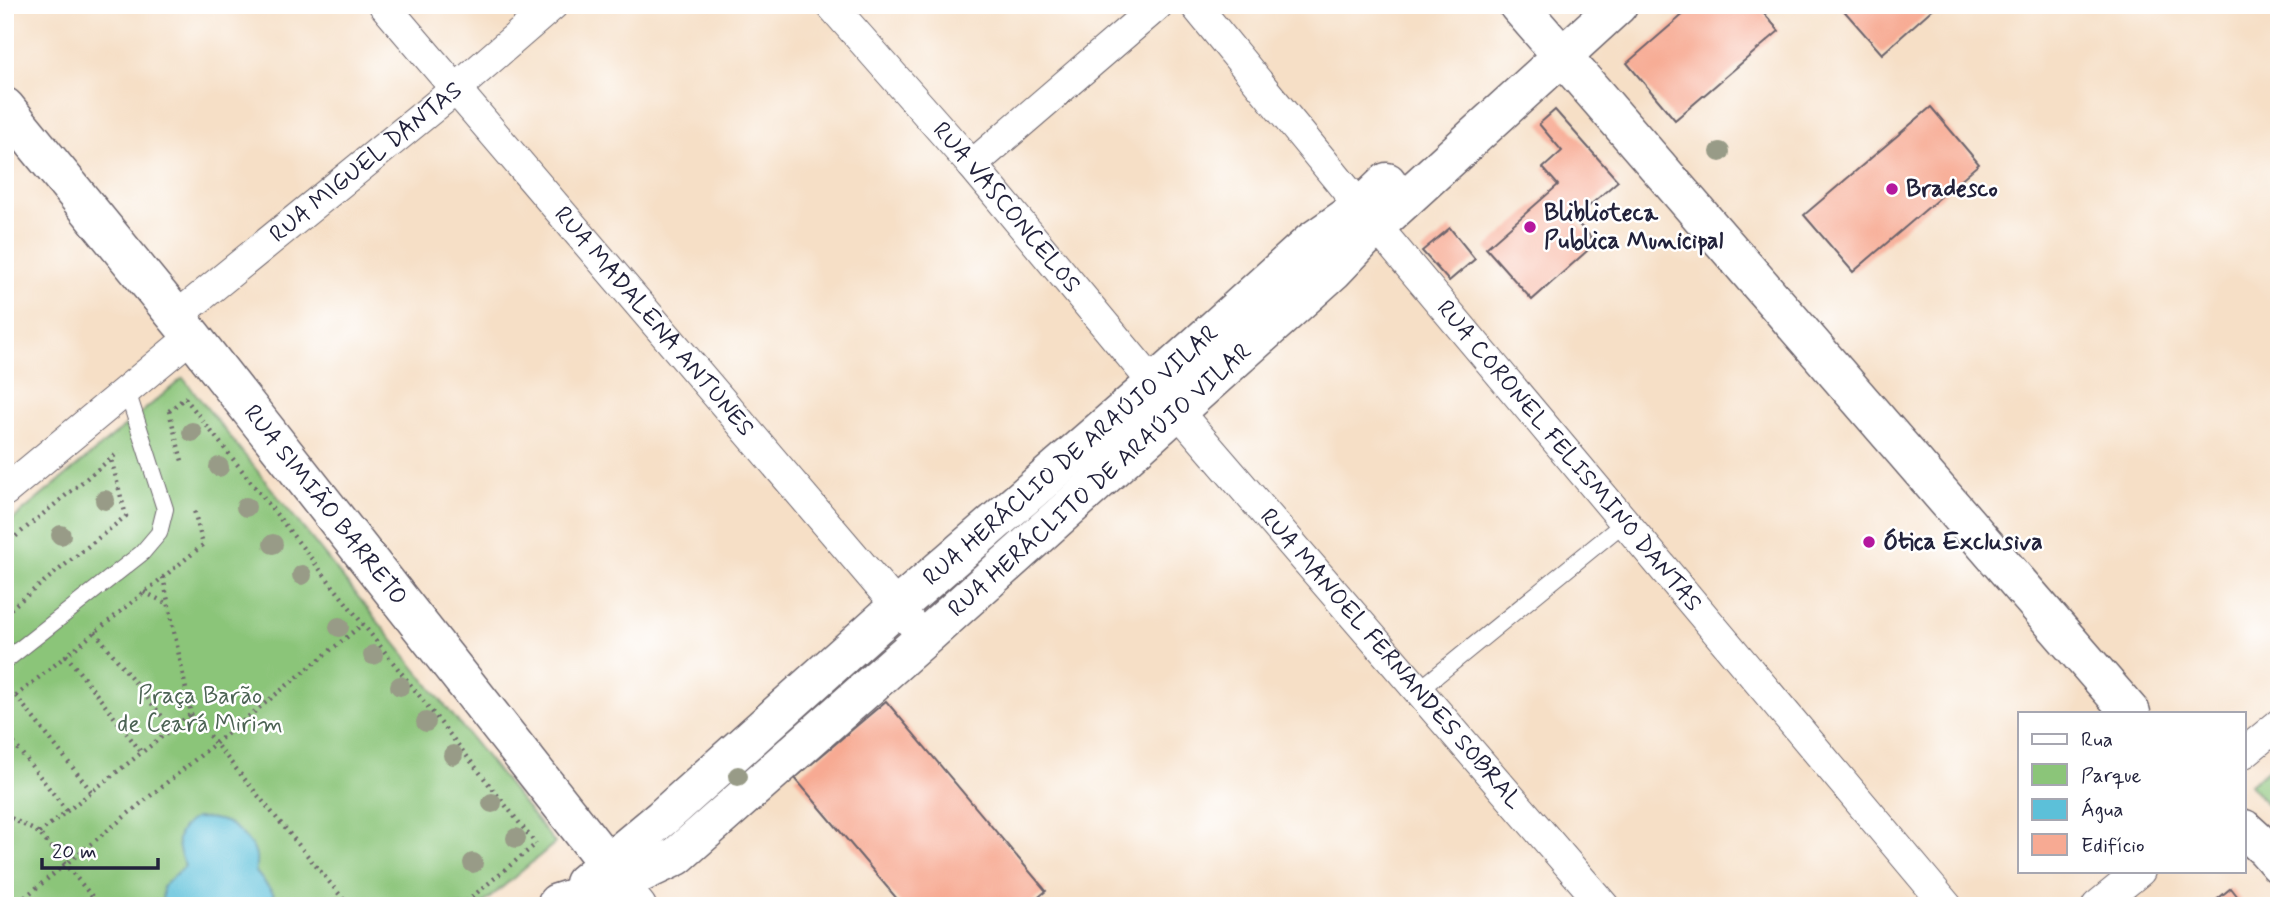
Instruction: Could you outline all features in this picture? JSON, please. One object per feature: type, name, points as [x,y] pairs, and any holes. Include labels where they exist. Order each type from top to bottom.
[{"type":"main road","points":[[1518,5],[2130,712]]},
{"type":"main road","points":[[1553,47],[1579,5]]},
{"type":"main road","points":[[1368,216],[1553,47],[1618,5]]},
{"type":"main road","name":"RUA SIMIÃO BARRETO","points":[[5,107],[184,326],[624,884]]},
{"type":"main road","name":"RUA HERÁCLITO DE ARAÚJO VILAR","points":[[624,884],[677,856],[924,638],[1166,397],[1334,271],[1368,216]]},
{"type":"main road","name":"RUA HERÁCLIO DE ARAÚJO VILAR","points":[[556,904],[624,884],[897,607],[1166,397]]},
{"type":"main road","points":[[2246,831],[2279,864]]},
{"type":"street","name":"RUA MADALENA ANTUNES","points":[[384,5],[924,638]]},
{"type":"street","name":"RUA MIGUEL DANTAS","points":[[5,491],[127,391],[184,326],[553,5]]},
{"type":"street","name":"RUA VASCONCELOS","points":[[831,5],[972,165],[1166,397]]},
{"type":"street","points":[[972,165],[1158,5]]},
{"type":"street","name":"RUA CORONEL FELISMINO DANTAS","points":[[1195,5],[1368,216],[1947,906]]},
{"type":"street","name":"RUA MANOEL FERNANDES SOBRAL","points":[[1166,397],[1605,906]]},
{"type":"street","points":[[2246,751],[2279,724]]},
{"type":"street","points":[[2097,906],[2139,872]]},
{"type":"lane","points":[[5,661],[142,553],[159,533],[165,509],[127,391]]},
{"type":"lane","points":[[1419,690],[1625,522]]},
{"type":"path","points":[[5,545],[184,398],[536,844],[461,906]]},
{"type":"path","points":[[5,613],[126,516],[111,458]]},
{"type":"path","points":[[5,705],[203,545]]},
{"type":"path","points":[[163,577],[191,714],[349,906]]},
{"type":"path","points":[[144,592],[168,604]]},
{"type":"path","points":[[14,906],[363,624]]},
{"type":"path","points":[[95,632],[172,729]]},
{"type":"path","points":[[66,655],[142,752]]},
{"type":"path","points":[[16,696],[92,792]]},
{"type":"path","points":[[39,833],[191,714]]},
{"type":"path","points":[[5,732],[67,811]]},
{"type":"path","points":[[5,814],[39,833],[100,906]]},
{"type":"green space","name":"Praça Barão de Ceará Mirim","points":[[183,378],[555,843],[480,906],[5,906],[5,526]]},
{"type":"green space","points":[[2279,761],[2279,820],[2250,784]]},
{"type":"water","points":[[195,818],[225,822],[248,841],[256,854],[256,872],[274,894],[273,906],[162,906],[163,886],[185,866],[178,845],[180,833]]},
{"type":"building","points":[[1694,5],[1757,5],[1779,31],[1675,120],[1627,63]]},
{"type":"building","points":[[1839,5],[1937,5],[1882,54]]},
{"type":"building","name":"Bradesco","points":[[1931,107],[1979,164],[1853,272],[1804,215]]},
{"type":"building","points":[[1555,110],[1618,181],[1574,219],[1596,243],[1532,300],[1486,248],[1558,185],[1543,168],[1562,151],[1539,124]]},
{"type":"building","points":[[1450,228],[1475,259],[1449,281],[1422,251]]},
{"type":"building","points":[[886,701],[1046,891],[1028,906],[903,906],[795,778]]},
{"type":"building","points":[[2231,888],[2245,906],[2209,906]]},
{"type":"place","name":"Bradesco","points":[[1892,189]]},
{"type":"place","name":"Bliblioteca Publica Municipal","points":[[1530,227]]},
{"type":"place","name":"Ótica Exclusiva","points":[[1869,542]]}]
